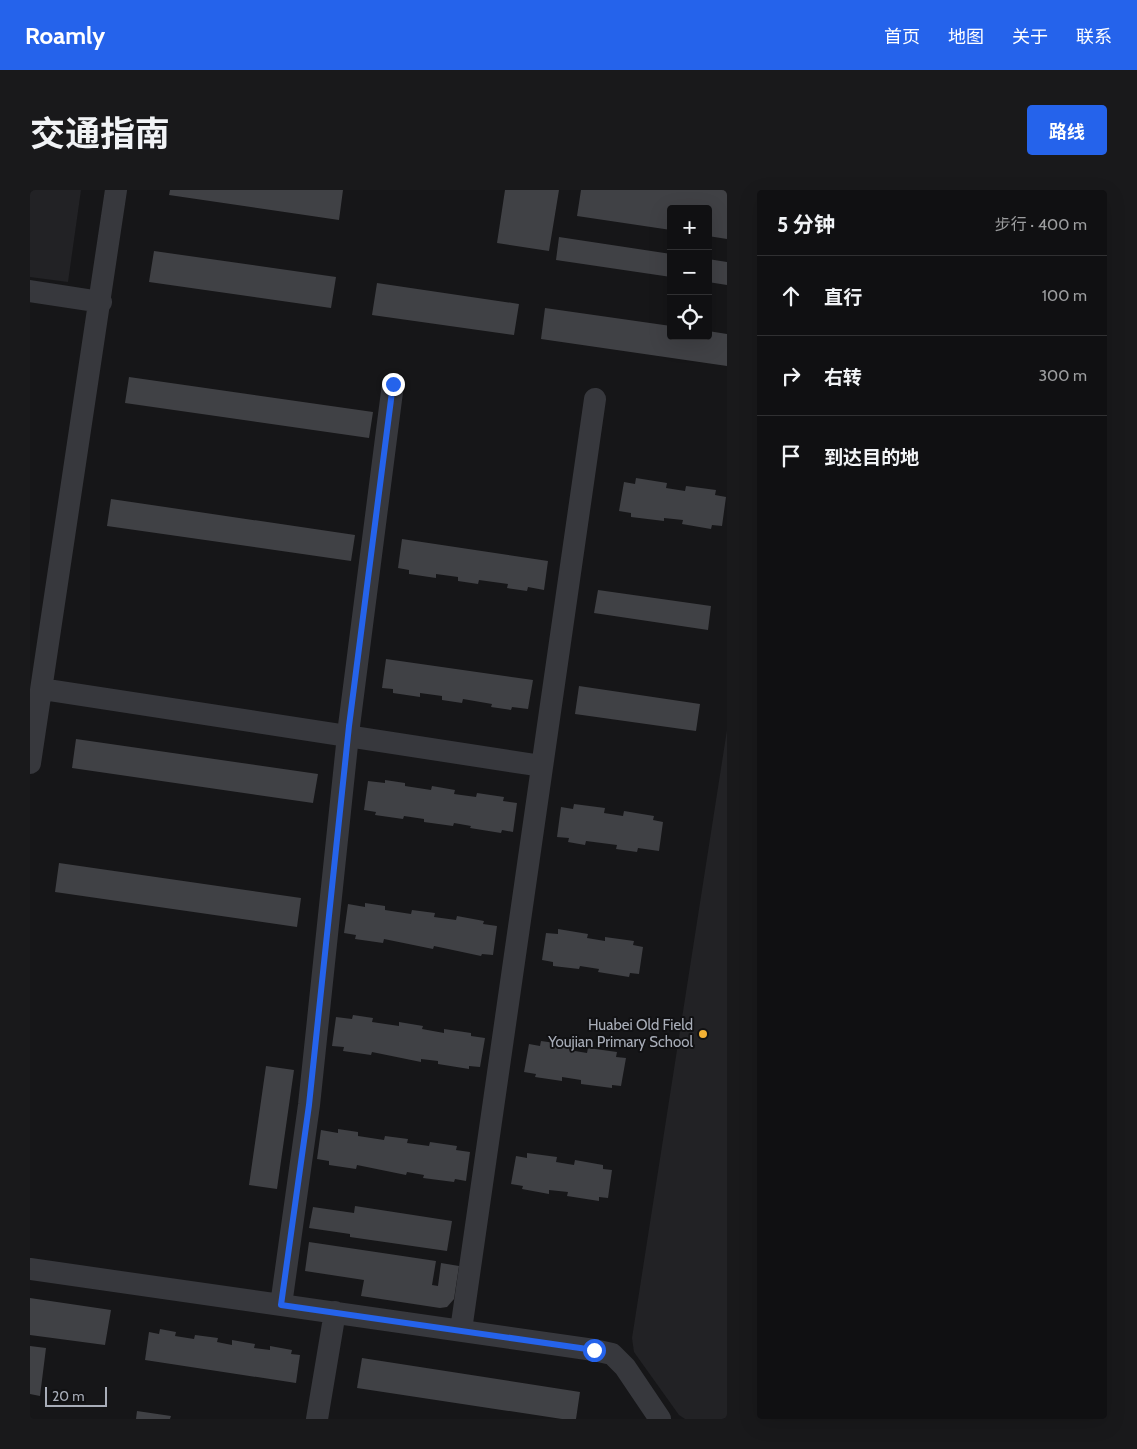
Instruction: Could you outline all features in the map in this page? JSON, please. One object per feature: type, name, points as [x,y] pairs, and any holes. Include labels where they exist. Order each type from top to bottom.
[{"type":"street","points":[[30,763],[37,694],[101,302],[116,190]]},
{"type":"street","points":[[30,291],[101,302]]},
{"type":"street","points":[[281,1305],[309,1105],[348,736],[393,384]]},
{"type":"street","points":[[461,1330],[595,399]]},
{"type":"street","points":[[37,694],[348,736],[542,766]]},
{"type":"street","points":[[30,1269],[461,1330],[612,1354],[625,1367],[660,1419]]},
{"type":"street","points":[[317,1419],[335,1312]]},
{"type":"shaded area","points":[[30,190],[81,190],[68,282],[30,277]]},
{"type":"shaded area","name":"Huabei Old Field Youjian Primary School","points":[[727,730],[727,1419],[685,1419],[679,1415],[634,1352],[632,1338]]},
{"type":"building","points":[[170,190],[343,190],[339,220],[169,195]]},
{"type":"building","points":[[505,190],[559,190],[549,251],[497,243]]},
{"type":"building","points":[[581,190],[727,190],[727,239],[712,237],[712,205],[667,205],[667,229],[577,216]]},
{"type":"building","points":[[559,237],[667,253],[667,276],[556,260]]},
{"type":"building","points":[[154,251],[336,277],[331,308],[149,282]]},
{"type":"building","points":[[712,260],[727,262],[727,285],[712,283]]},
{"type":"building","points":[[377,283],[519,304],[514,335],[372,315]]},
{"type":"building","points":[[545,308],[667,325],[667,340],[712,340],[712,332],[727,334],[727,366],[541,339]]},
{"type":"building","points":[[129,377],[373,412],[369,438],[125,403]]},
{"type":"building","points":[[636,478],[667,483],[666,488],[685,491],[686,486],[716,490],[715,495],[726,497],[722,526],[712,525],[711,529],[682,524],[683,520],[664,518],[664,521],[631,517],[631,513],[619,511],[624,482],[635,484]]},
{"type":"building","points":[[111,499],[355,535],[351,561],[107,526]]},
{"type":"building","points":[[402,539],[548,561],[544,590],[528,587],[527,591],[507,588],[508,584],[479,580],[478,584],[458,581],[458,577],[436,574],[436,578],[409,574],[409,570],[398,568]]},
{"type":"building","points":[[598,590],[711,606],[708,630],[594,613]]},
{"type":"building","points":[[386,659],[533,680],[528,709],[512,707],[511,710],[491,707],[492,704],[463,699],[462,703],[442,700],[442,696],[420,693],[420,697],[393,693],[393,689],[382,688]]},
{"type":"building","points":[[579,686],[700,704],[696,731],[575,714]]},
{"type":"building","points":[[76,739],[318,774],[313,803],[72,768]]},
{"type":"building","points":[[385,780],[405,783],[405,786],[431,790],[432,786],[455,790],[454,794],[476,797],[477,793],[504,797],[503,801],[517,803],[513,832],[502,830],[501,833],[470,828],[471,826],[454,823],[453,826],[424,822],[424,819],[404,816],[403,819],[375,815],[376,812],[364,810],[368,781],[385,783]]},
{"type":"building","points":[[574,804],[605,808],[604,813],[623,816],[624,811],[654,816],[653,820],[663,822],[659,851],[638,848],[637,852],[616,849],[617,845],[586,841],[585,845],[568,842],[569,838],[557,837],[561,807],[573,809]]},
{"type":"building","points":[[59,863],[301,898],[297,927],[55,892]]},
{"type":"building","points":[[365,903],[385,906],[385,910],[411,914],[412,910],[435,913],[434,917],[456,920],[457,916],[484,921],[483,924],[497,926],[493,955],[482,954],[481,956],[434,946],[433,949],[384,939],[383,943],[355,939],[356,935],[344,933],[348,904],[365,907]]},
{"type":"building","points":[[558,929],[588,934],[587,938],[605,941],[605,937],[634,941],[633,945],[643,947],[639,974],[630,973],[629,977],[598,972],[599,969],[580,966],[579,969],[553,966],[553,962],[542,960],[546,933],[558,934]]},
{"type":"building","points":[[353,1015],[373,1018],[372,1022],[399,1026],[399,1022],[423,1026],[422,1029],[444,1033],[444,1029],[471,1033],[471,1036],[485,1038],[480,1067],[469,1066],[469,1069],[438,1064],[438,1061],[421,1059],[421,1062],[372,1052],[371,1055],[343,1051],[344,1047],[332,1046],[336,1017],[352,1019]]},
{"type":"building","points":[[541,1041],[570,1045],[569,1050],[587,1053],[588,1048],[617,1052],[616,1057],[626,1058],[621,1086],[612,1085],[612,1088],[581,1084],[581,1080],[562,1077],[562,1081],[535,1077],[536,1074],[524,1072],[529,1044],[540,1046]]},
{"type":"building","points":[[266,1066],[294,1070],[277,1189],[249,1185]]},
{"type":"building","points":[[338,1129],[358,1132],[358,1136],[384,1140],[385,1136],[408,1139],[407,1143],[429,1146],[430,1142],[457,1146],[456,1150],[470,1152],[466,1181],[455,1179],[454,1182],[423,1178],[424,1175],[407,1172],[406,1175],[357,1165],[356,1169],[329,1165],[329,1161],[317,1159],[321,1130],[338,1133]]},
{"type":"building","points":[[527,1153],[557,1157],[556,1162],[574,1165],[575,1160],[603,1165],[603,1169],[612,1170],[608,1198],[599,1197],[599,1201],[567,1196],[568,1192],[549,1190],[549,1194],[522,1189],[523,1186],[511,1184],[516,1156],[527,1158]]},
{"type":"building","points":[[355,1206],[452,1221],[447,1251],[350,1237],[350,1234],[309,1228],[313,1207],[354,1213]]},
{"type":"building","points":[[309,1242],[436,1261],[432,1285],[438,1286],[441,1263],[459,1266],[454,1299],[447,1307],[440,1308],[361,1296],[364,1280],[305,1271]]},
{"type":"building","points":[[30,1298],[111,1310],[105,1345],[30,1335]]},
{"type":"building","points":[[160,1329],[176,1332],[175,1336],[194,1339],[195,1335],[218,1338],[217,1342],[232,1345],[232,1340],[255,1344],[254,1348],[270,1350],[270,1346],[292,1350],[291,1354],[300,1355],[296,1383],[145,1360],[149,1332],[159,1334]]},
{"type":"building","points":[[30,1346],[46,1348],[40,1396],[30,1394]]},
{"type":"building","points":[[362,1358],[580,1392],[576,1419],[562,1419],[357,1388]]},
{"type":"building","points":[[137,1411],[171,1416],[170,1419],[136,1419]]},
{"type":"place","name":"Huabei Old Field Youjian Primary School","points":[[703,1034]]},
{"type":"route","points":[[393,384],[349,726],[309,1105],[281,1305],[594,1350]]}]
